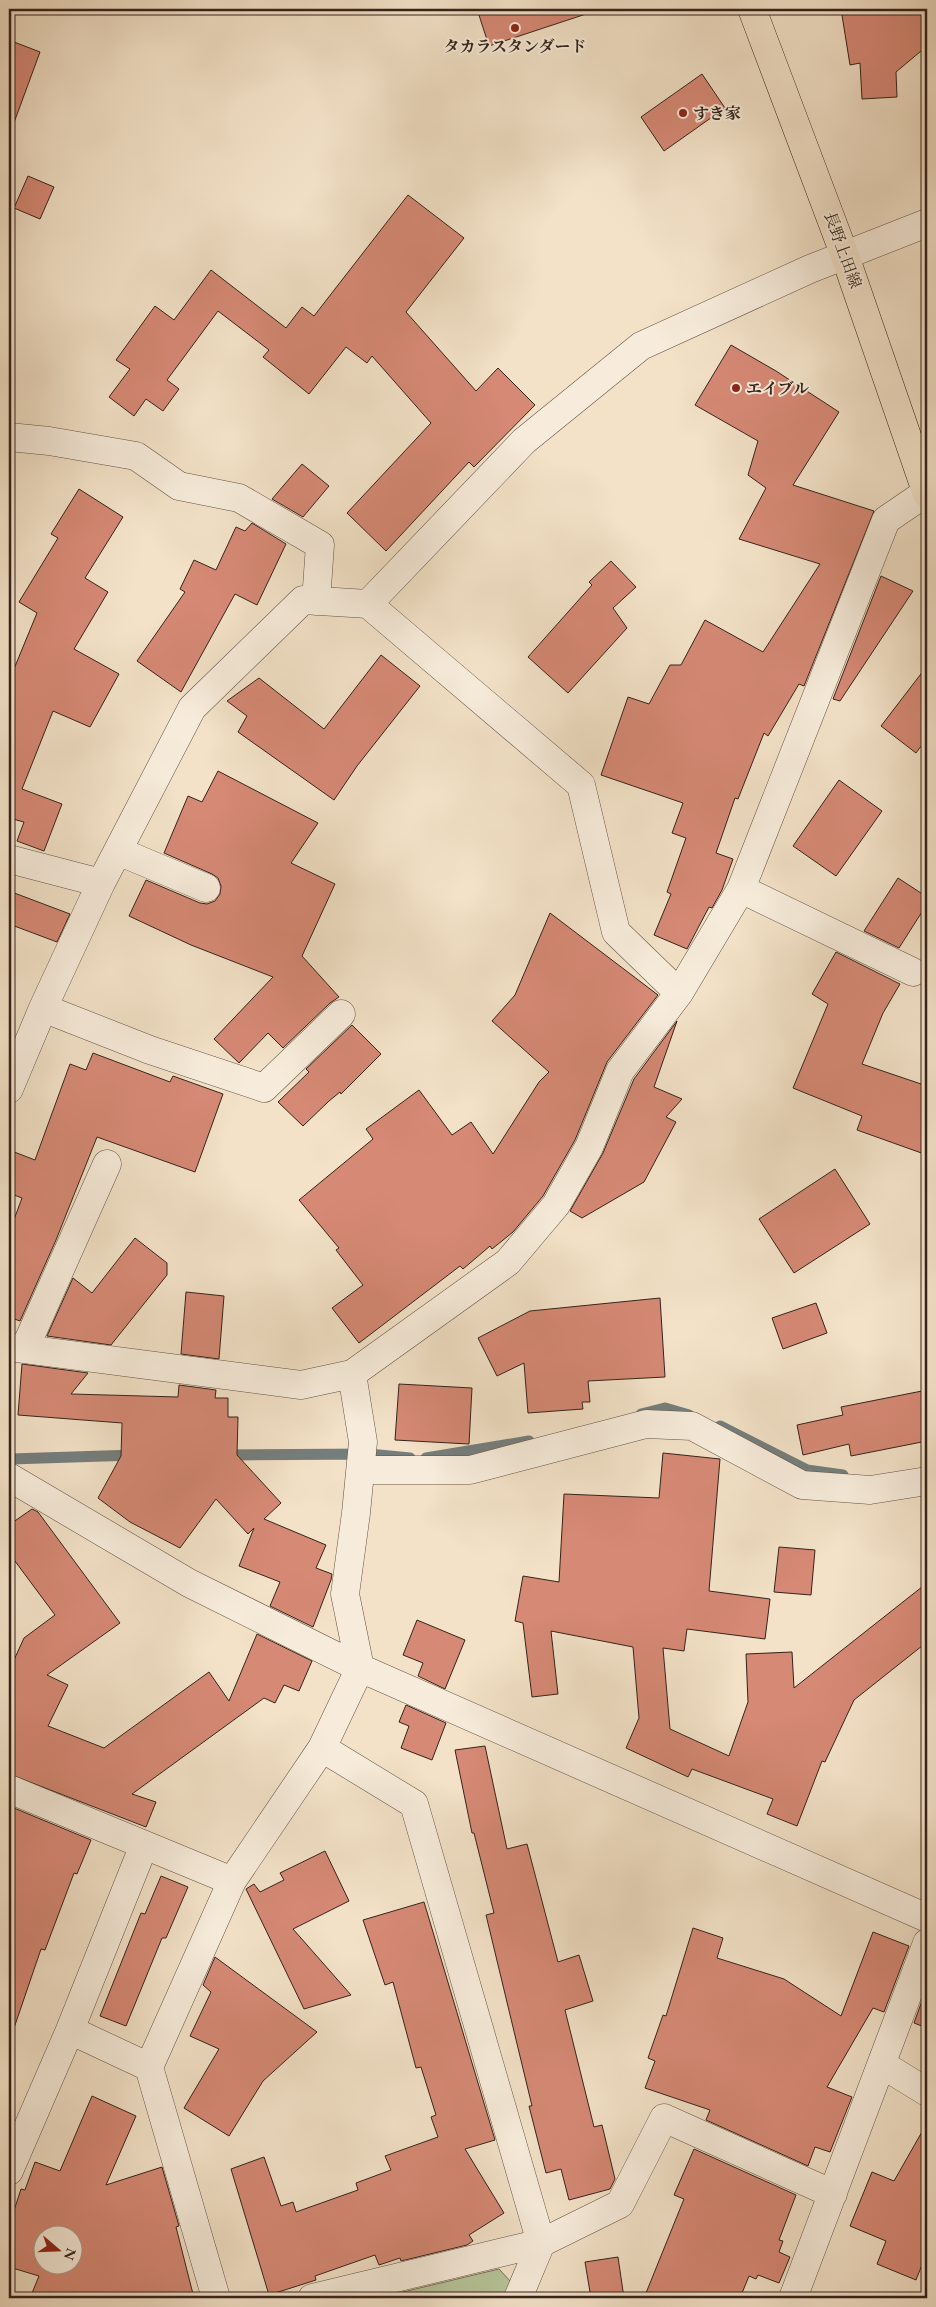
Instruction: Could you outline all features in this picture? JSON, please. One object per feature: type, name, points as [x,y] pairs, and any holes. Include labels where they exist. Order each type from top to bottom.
[{"type":"main road","name":"長野上田線","points":[[752,9],[846,256],[927,493]]},
{"type":"street","points":[[368,604],[524,441],[641,346],[810,269],[927,223]]},
{"type":"street","points":[[9,436],[136,456],[179,486],[239,498],[320,545],[316,600]]},
{"type":"street","points":[[106,1164],[17,1347],[301,1385],[352,1374],[508,1262],[556,1205],[589,1147],[620,1071],[679,993],[741,889],[886,520],[927,493]]},
{"type":"street","points":[[9,1089],[43,1008],[101,884],[192,708],[303,600],[368,604],[581,785],[616,932],[679,993]]},
{"type":"street","points":[[118,851],[206,888]]},
{"type":"street","points":[[9,859],[101,884]]},
{"type":"street","points":[[741,889],[913,972]]},
{"type":"street","points":[[43,1008],[150,1050],[264,1088],[341,1014]]},
{"type":"street","points":[[216,2298],[149,2067],[232,1881],[322,1748],[360,1668],[345,1594],[362,1458],[352,1374]]},
{"type":"street","points":[[362,1458],[470,1470],[646,1424],[692,1426],[802,1485],[870,1490],[927,1482]]},
{"type":"street","points":[[9,1477],[189,1583],[360,1668],[927,1918]]},
{"type":"street","points":[[322,1748],[414,1804],[541,2243],[518,2298]]},
{"type":"street","points":[[9,1789],[232,1881]]},
{"type":"street","points":[[9,2171],[70,2030],[144,1845]]},
{"type":"street","points":[[793,2298],[883,2064],[927,1943]]},
{"type":"street","points":[[70,2030],[149,2067]]},
{"type":"street","points":[[883,2064],[927,2092]]},
{"type":"street","points":[[312,2298],[541,2243],[620,2204],[664,2118],[833,2194]]},
{"type":"green space","points":[[499,2269],[512,2283],[506,2298],[378,2298]]},
{"type":"building","name":"タカラスタンダード","points":[[477,9],[585,9],[586,14],[489,46]]},
{"type":"building","points":[[841,9],[927,9],[927,46],[896,72],[897,97],[862,99],[860,63],[850,65]]},
{"type":"building","points":[[9,40],[40,52],[12,128],[9,128]]},
{"type":"building","name":"すき家","points":[[702,74],[725,108],[664,151],[641,117]]},
{"type":"building","points":[[28,176],[54,187],[40,219],[14,208]]},
{"type":"building","points":[[408,195],[464,238],[406,312],[476,391],[498,368],[535,405],[474,467],[469,462],[386,551],[347,513],[431,423],[372,356],[367,363],[346,347],[309,394],[263,357],[269,350],[218,311],[167,380],[179,389],[163,411],[146,399],[134,416],[109,397],[130,369],[116,360],[155,306],[174,320],[211,270],[286,328],[302,307],[314,316]]},
{"type":"building","points":[[731,345],[776,371],[839,412],[793,485],[874,511],[804,686],[799,684],[768,736],[764,733],[738,799],[735,798],[716,853],[733,859],[722,890],[712,908],[709,907],[687,949],[654,935],[671,894],[667,892],[686,838],[672,833],[683,803],[601,775],[628,697],[649,704],[670,665],[681,665],[705,620],[763,652],[820,564],[739,539],[766,488],[748,475],[758,441],[695,405]]},
{"type":"building","points":[[302,464],[329,486],[303,517],[272,499]]},
{"type":"building","points":[[79,489],[123,517],[85,578],[108,592],[74,649],[119,674],[90,727],[53,711],[22,789],[62,804],[44,851],[17,841],[24,822],[9,818],[9,681],[37,613],[19,602],[58,538],[51,534]]},
{"type":"building","points":[[252,523],[286,544],[257,605],[235,594],[181,692],[137,661],[185,592],[180,589],[194,560],[216,570],[236,527],[245,531]]},
{"type":"building","points":[[611,561],[636,587],[613,608],[627,628],[568,693],[528,657],[592,585],[589,582]]},
{"type":"building","points":[[881,576],[913,591],[840,701],[833,699]]},
{"type":"building","points":[[381,655],[420,686],[357,766],[334,800],[238,732],[247,716],[227,701],[259,678],[324,729]]},
{"type":"building","points":[[927,666],[927,738],[916,753],[881,726]]},
{"type":"building","points":[[218,771],[318,823],[291,863],[335,884],[302,956],[339,997],[330,1003],[283,1048],[268,1033],[239,1063],[214,1039],[273,977],[191,945],[129,916],[146,880],[200,903],[207,904],[215,901],[220,894],[221,886],[218,878],[164,853],[188,796],[202,802]]},
{"type":"building","points":[[839,780],[882,811],[836,876],[793,846]]},
{"type":"building","points":[[898,878],[927,897],[927,904],[899,948],[864,931]]},
{"type":"building","points":[[9,891],[70,914],[57,942],[9,924]]},
{"type":"building","points":[[550,913],[658,995],[607,1062],[575,1140],[543,1196],[513,1232],[492,1249],[490,1246],[463,1269],[460,1266],[359,1343],[332,1308],[363,1285],[336,1250],[339,1248],[299,1200],[373,1139],[366,1129],[419,1090],[452,1135],[471,1122],[493,1154],[539,1082],[549,1072],[492,1021],[515,995]]},
{"type":"building","points":[[836,952],[900,984],[883,1013],[862,1064],[927,1086],[927,1155],[857,1130],[862,1116],[793,1088],[828,1004],[812,994]]},
{"type":"building","points":[[677,1021],[654,1087],[682,1099],[666,1117],[676,1122],[644,1182],[582,1218],[570,1211],[603,1153],[634,1079]]},
{"type":"building","points":[[352,1025],[381,1054],[341,1094],[340,1092],[329,1101],[303,1126],[278,1102],[309,1072],[306,1069]]},
{"type":"building","points":[[93,1053],[170,1082],[173,1076],[223,1094],[195,1172],[97,1137],[56,1240],[20,1321],[9,1317],[9,1233],[22,1198],[9,1193],[9,1150],[35,1160],[70,1064],[86,1070]]},
{"type":"building","points":[[835,1169],[870,1224],[794,1273],[759,1219]]},
{"type":"building","points":[[135,1238],[167,1263],[167,1275],[111,1345],[47,1336],[73,1278],[92,1293]]},
{"type":"building","points":[[186,1292],[224,1296],[219,1359],[181,1354]]},
{"type":"building","points":[[660,1298],[665,1377],[588,1381],[590,1402],[582,1402],[583,1409],[528,1413],[524,1363],[497,1376],[478,1338],[530,1311]]},
{"type":"building","points":[[816,1303],[827,1333],[783,1349],[772,1318]]},
{"type":"building","points":[[22,1364],[88,1373],[71,1394],[178,1397],[179,1385],[216,1390],[215,1398],[228,1398],[228,1417],[238,1417],[237,1455],[281,1503],[264,1519],[326,1545],[316,1568],[332,1574],[313,1627],[270,1606],[280,1582],[239,1566],[254,1528],[248,1534],[216,1499],[180,1548],[130,1522],[98,1498],[121,1456],[122,1423],[18,1415]]},
{"type":"building","points":[[399,1384],[472,1388],[469,1444],[395,1440]]},
{"type":"building","points":[[927,1390],[927,1441],[851,1456],[849,1444],[803,1455],[797,1425],[843,1415],[841,1407]]},
{"type":"building","points":[[663,1453],[720,1459],[709,1591],[770,1599],[765,1639],[687,1629],[684,1651],[663,1648],[670,1729],[729,1756],[748,1702],[746,1654],[792,1652],[794,1688],[927,1583],[927,1642],[854,1700],[825,1762],[822,1761],[797,1826],[767,1814],[773,1799],[692,1769],[688,1777],[626,1748],[639,1718],[633,1647],[551,1631],[558,1694],[532,1697],[523,1623],[515,1621],[523,1576],[559,1582],[564,1494],[659,1498]]},
{"type":"building","points":[[32,1509],[38,1512],[120,1623],[47,1675],[68,1685],[48,1726],[104,1748],[209,1672],[229,1701],[257,1634],[312,1661],[299,1691],[284,1685],[275,1703],[264,1698],[132,1794],[156,1802],[146,1827],[9,1774],[9,1658],[14,1660],[24,1638],[55,1615],[9,1553],[9,1525]]},
{"type":"building","points":[[779,1547],[815,1550],[811,1595],[774,1592]]},
{"type":"building","points":[[417,1620],[465,1640],[445,1689],[418,1676],[423,1663],[403,1655]]},
{"type":"building","points":[[406,1705],[446,1723],[432,1760],[401,1748],[409,1726],[399,1722]]},
{"type":"building","points":[[485,1746],[507,1849],[527,1844],[558,1962],[579,1955],[593,2001],[565,2010],[594,2127],[602,2125],[615,2179],[610,2189],[569,2200],[561,2169],[546,2173],[529,2106],[532,2106],[486,1915],[494,1913],[474,1833],[472,1833],[455,1750]]},
{"type":"building","points":[[9,1806],[91,1840],[77,1874],[74,1873],[45,1950],[41,1949],[14,2028],[9,2027]]},
{"type":"building","points":[[325,1851],[349,1901],[293,1929],[351,1995],[304,2009],[246,1889],[254,1884],[260,1892],[284,1880],[280,1873]]},
{"type":"building","points":[[161,1876],[188,1887],[166,1938],[162,1938],[126,2026],[100,2016],[141,1913],[145,1914]]},
{"type":"building","points":[[424,1902],[495,2140],[465,2149],[504,2213],[469,2235],[473,2241],[467,2245],[401,2261],[400,2258],[379,2265],[375,2255],[315,2276],[316,2280],[269,2295],[231,2169],[264,2157],[281,2206],[293,2202],[296,2212],[358,2190],[356,2183],[391,2170],[385,2156],[438,2137],[431,2117],[436,2115],[421,2067],[416,2068],[393,1982],[385,1985],[363,1920]]},
{"type":"building","points":[[693,1928],[723,1938],[717,1958],[784,1979],[841,2016],[873,1932],[909,1946],[884,2012],[873,2008],[827,2087],[852,2097],[830,2152],[815,2147],[808,2166],[706,2120],[710,2110],[645,2088],[655,2061],[648,2058],[663,2015],[666,2016]]},
{"type":"building","points":[[215,1957],[317,2032],[263,2081],[229,2136],[184,2108],[219,2049],[190,2036],[211,1992],[203,1985]]},
{"type":"building","points":[[927,1987],[927,2028],[914,2023]]},
{"type":"building","points":[[92,2096],[136,2116],[106,2185],[162,2167],[179,2226],[176,2227],[194,2298],[30,2298],[39,2276],[32,2274],[82,2274],[82,2224],[32,2224],[32,2274],[9,2267],[9,2226],[21,2189],[25,2190],[35,2162],[60,2171]]},
{"type":"building","points":[[927,2123],[927,2252],[916,2280],[877,2264],[886,2241],[850,2226],[872,2172],[894,2181]]},
{"type":"building","points":[[694,2149],[796,2195],[779,2240],[783,2241],[779,2252],[790,2257],[779,2283],[758,2275],[756,2279],[749,2276],[740,2298],[644,2298],[684,2199],[674,2195]]},
{"type":"building","points":[[618,2257],[624,2298],[591,2298],[585,2262]]},
{"type":"waterway","points":[[641,1414],[665,1408],[689,1415]]},
{"type":"waterway","points":[[720,1426],[807,1470],[843,1475]]},
{"type":"waterway","points":[[426,1458],[529,1441]]},
{"type":"waterway","points":[[221,1455],[369,1454],[410,1458]]},
{"type":"waterway","points":[[11,1459],[135,1455]]},
{"type":"place","name":"タカラスタンダード","points":[[515,28]]},
{"type":"place","name":"すき家","points":[[683,113]]},
{"type":"place","name":"エイブル","points":[[736,388]]}]
